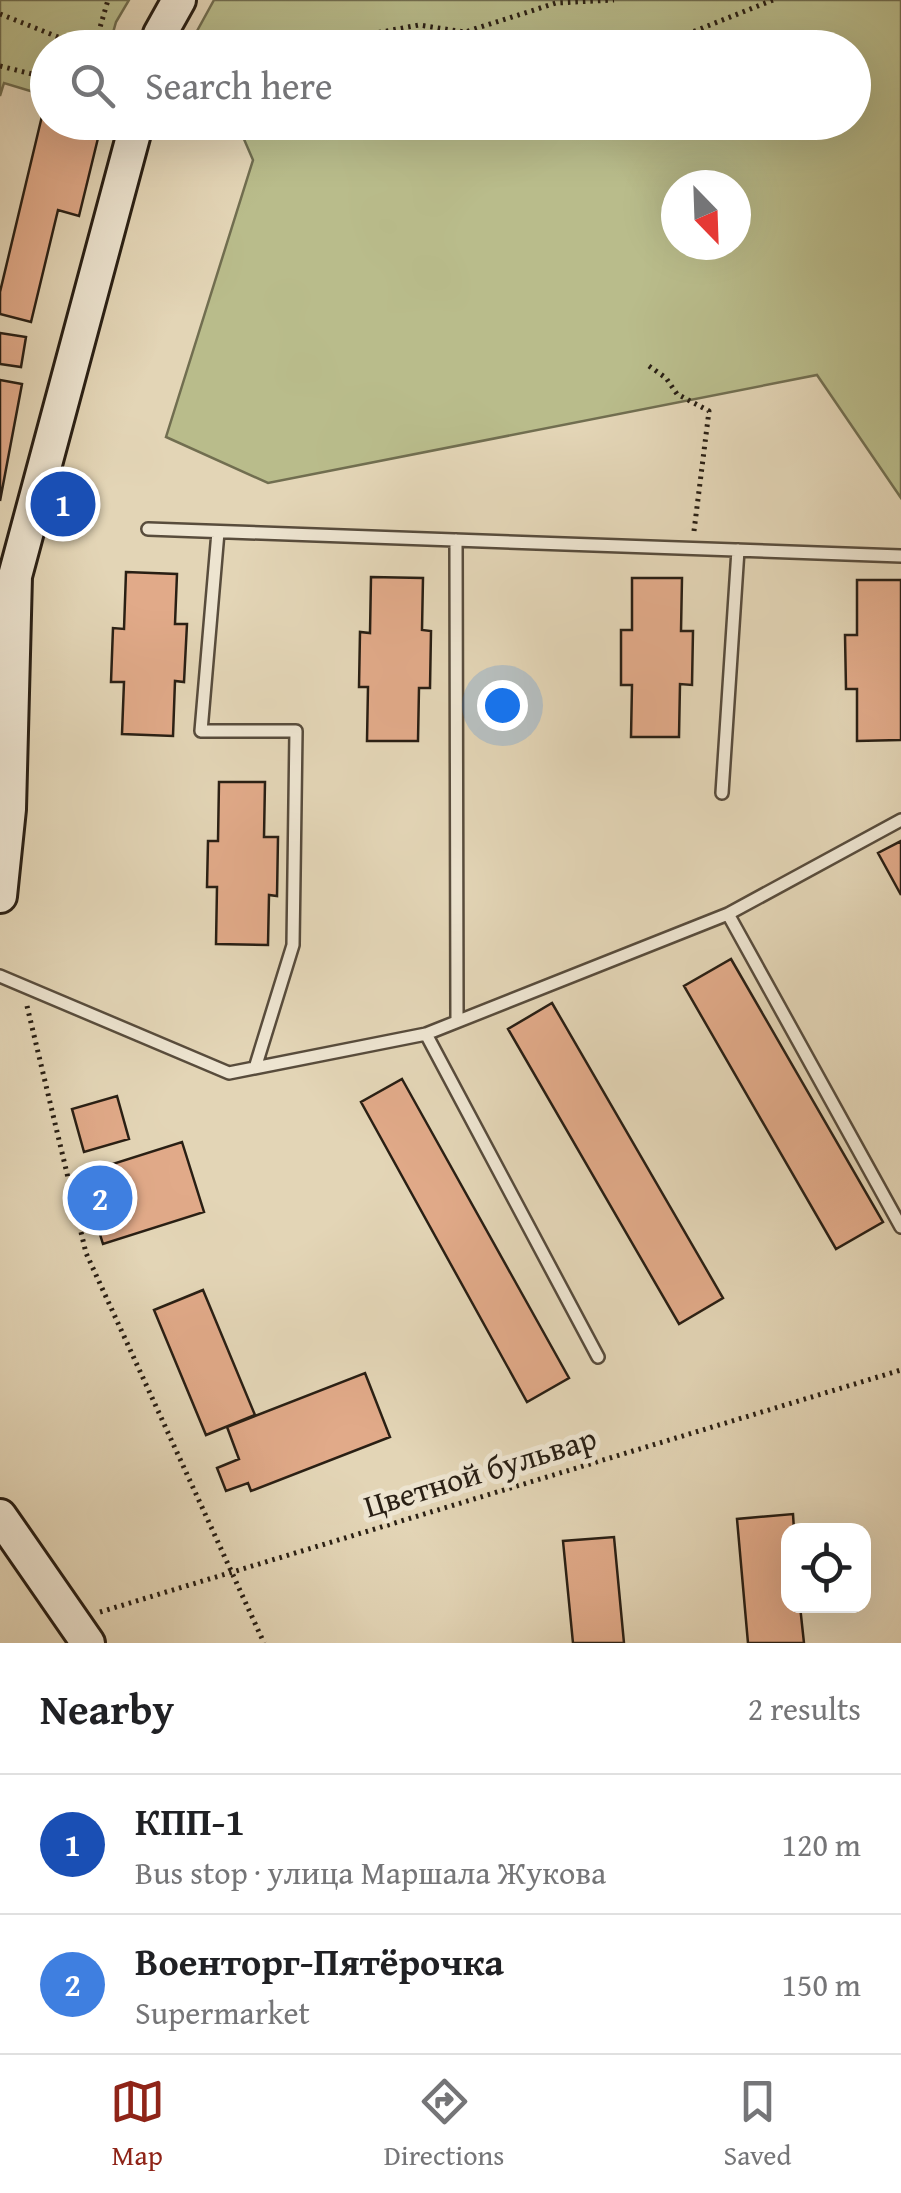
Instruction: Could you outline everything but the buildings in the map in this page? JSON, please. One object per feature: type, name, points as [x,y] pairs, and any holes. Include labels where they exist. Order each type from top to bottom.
[{"type":"street","points":[[162,30],[179,0]]},
{"type":"street","points":[[0,896],[9,808],[15,576],[133,140]]},
{"type":"street","points":[[0,1516],[80,1632]]},
{"type":"lane","points":[[148,530],[901,556]]},
{"type":"lane","points":[[218,532],[202,731],[296,731],[293,945],[255,1068]]},
{"type":"lane","points":[[456,540],[457,1021]]},
{"type":"lane","points":[[722,794],[738,550]]},
{"type":"lane","points":[[0,976],[229,1073],[426,1034],[728,914],[901,820]]},
{"type":"lane","points":[[728,914],[901,1227]]},
{"type":"lane","points":[[426,1034],[598,1357]]},
{"type":"path","points":[[99,30],[108,0]]},
{"type":"path","points":[[471,30],[556,3],[614,0]]},
{"type":"path","points":[[697,30],[773,0]]},
{"type":"path","points":[[0,14],[40,30]]},
{"type":"path","points":[[392,30],[419,25],[452,30]]},
{"type":"path","points":[[0,66],[30,74]]},
{"type":"path","points":[[649,366],[666,378],[678,394],[709,411],[692,548]]},
{"type":"path","points":[[22,984],[86,1252],[264,1643]]},
{"type":"path","name":"Цветной бульвар","points":[[80,1632],[233,1570],[901,1370]]},
{"type":"green space","points":[[0,0],[129,0],[114,30],[30,30],[30,91],[4,83],[0,96]]},
{"type":"green space","points":[[214,0],[901,0],[901,498],[817,375],[268,483],[166,437],[253,160],[244,140],[871,140],[871,30],[198,30]]},
{"type":"place","name":"КПП-1","points":[[63,504]]},
{"type":"place","name":"Военторг-Пятёрочка","points":[[100,1198]]}]
